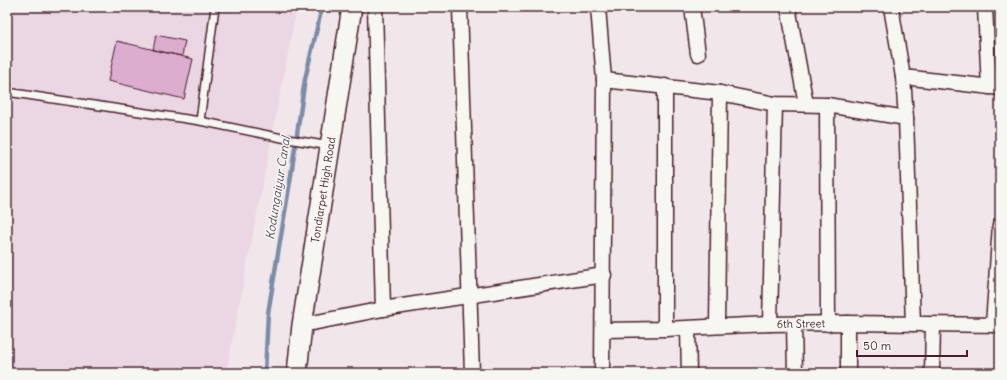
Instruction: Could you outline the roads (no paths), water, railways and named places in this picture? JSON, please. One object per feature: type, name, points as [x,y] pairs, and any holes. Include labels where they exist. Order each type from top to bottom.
[{"type":"main road","name":"Tondiarpet High Road","points":[[297,373],[302,325],[352,7]]},
{"type":"street","points":[[375,7],[383,309]]},
{"type":"street","points":[[460,7],[472,373]]},
{"type":"street","points":[[598,7],[604,80],[604,275],[602,373]]},
{"type":"street","points":[[692,7],[698,54]]},
{"type":"street","points":[[788,7],[806,104]]},
{"type":"street","points":[[891,7],[903,77],[906,118],[913,324]]},
{"type":"street","points":[[903,77],[994,88],[985,7]]},
{"type":"street","points":[[604,80],[720,93],[775,104],[827,106],[906,118]]},
{"type":"street","points":[[664,329],[665,86]]},
{"type":"street","points":[[717,326],[720,93]]},
{"type":"street","points":[[770,324],[775,104]]},
{"type":"street","points":[[827,106],[828,324]]},
{"type":"street","points":[[997,325],[1000,225]]},
{"type":"street","points":[[302,325],[383,309],[604,275]]},
{"type":"street","points":[[848,323],[848,373]]},
{"type":"street","name":"6th Street","points":[[603,330],[770,324],[848,323],[997,325]]},
{"type":"street","points":[[794,324],[795,373]]},
{"type":"street","points":[[932,373],[933,324]]},
{"type":"street","points":[[688,328],[689,373]]},
{"type":"lane","points":[[200,121],[215,7]]},
{"type":"lane","points":[[7,92],[200,121],[282,138],[331,146]]},
{"type":"waterway","name":"Kodungaiyur Canal","points":[[265,373],[268,313],[290,182],[305,79],[322,7]]}]
